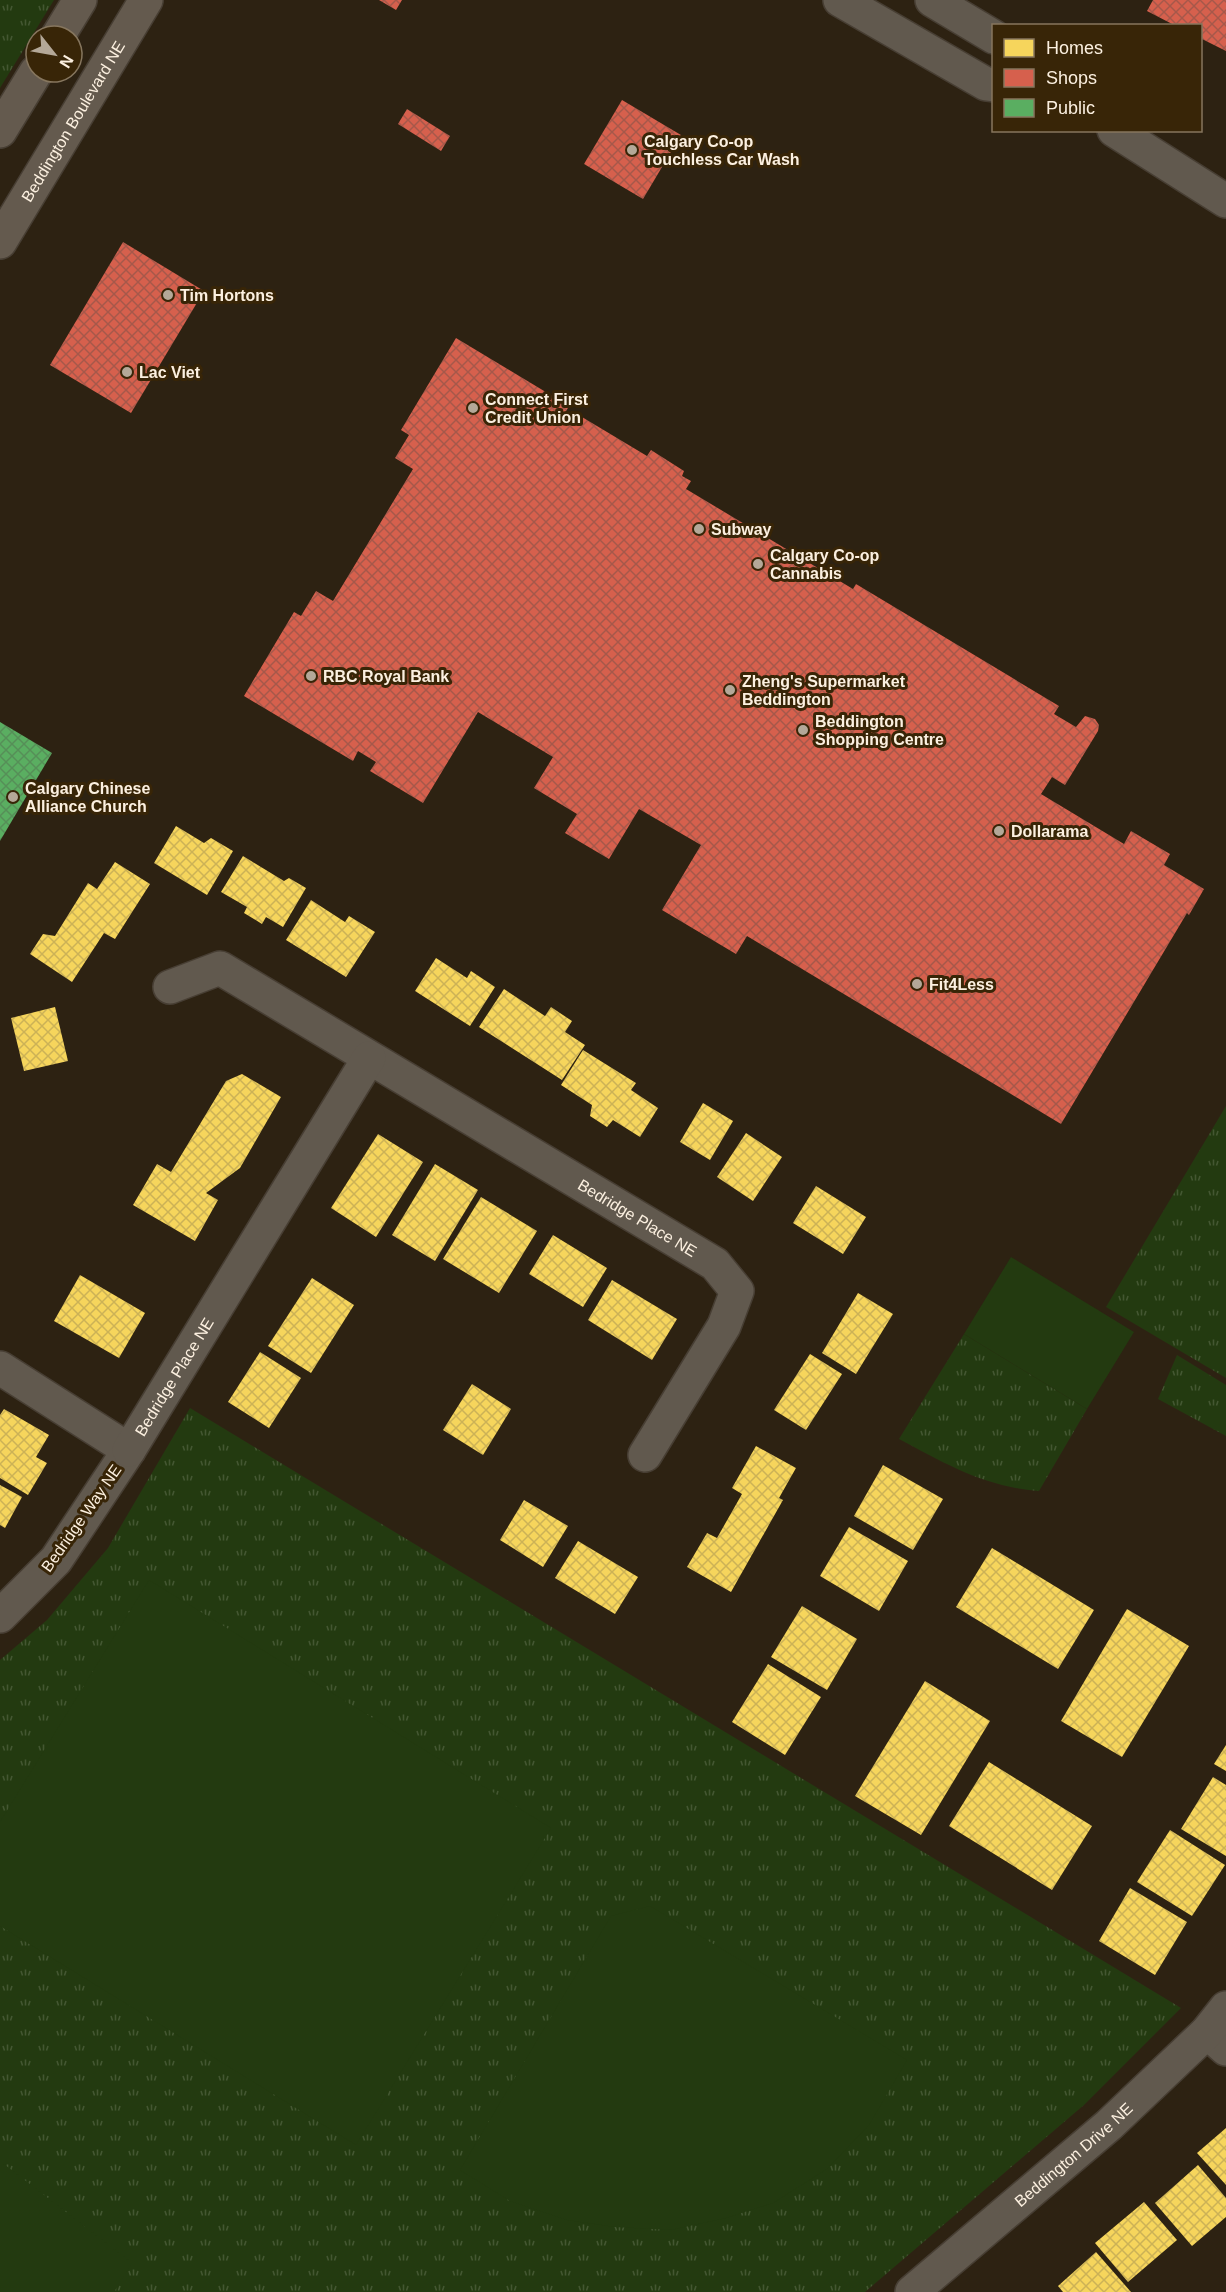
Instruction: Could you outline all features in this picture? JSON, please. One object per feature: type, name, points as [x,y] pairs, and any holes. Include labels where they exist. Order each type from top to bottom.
[{"type":"main road","points":[[65,24],[80,0]]},
{"type":"main road","name":"Beddington Boulevard NE","points":[[0,242],[146,0]]},
{"type":"main road","points":[[0,131],[29,84]]},
{"type":"street","points":[[840,0],[986,84],[992,85]]},
{"type":"street","points":[[932,0],[992,36]]},
{"type":"street","points":[[1117,132],[1226,201]]},
{"type":"street","name":"Bedridge Place NE","points":[[170,987],[220,968],[715,1264],[737,1291],[724,1326],[645,1455]]},
{"type":"street","name":"Bedridge Place NE","points":[[129,1450],[369,1058]]},
{"type":"street","name":"Bedridge Way NE","points":[[0,1368],[129,1450],[56,1560],[0,1616]]},
{"type":"street","name":"Beddington Drive NE","points":[[912,2292],[1220,2030]]},
{"type":"green space","points":[[0,0],[54,0],[39,24],[24,24],[24,49],[0,88]]},
{"type":"green space","points":[[1226,1106],[1226,1378],[1106,1307]]},
{"type":"green space","points":[[1011,1257],[1134,1332],[1087,1409],[964,1334]]},
{"type":"green space","points":[[964,1334],[1087,1409],[1039,1491],[1001,1485],[966,1473],[899,1439]]},
{"type":"green space","points":[[1177,1355],[1226,1385],[1226,1436],[1158,1399]]},
{"type":"green space","points":[[190,1408],[1181,2008],[1084,2105],[865,2292],[0,2292],[0,1660],[47,1620],[108,1548]]},
{"type":"green space","points":[[149,1580],[551,1828],[356,2145],[0,1926],[0,1822]]},
{"type":"green space","points":[[650,1906],[907,2060],[869,2125],[827,2169],[773,2203],[726,2218],[671,2230],[615,2227],[567,2220],[510,2201],[460,2170],[611,1916]]},
{"type":"green space","points":[[0,2161],[132,2263],[114,2292],[0,2292]]},
{"type":"building: Homes","points":[[176,826],[204,843],[211,838],[233,851],[207,895],[154,863]]},
{"type":"building: Homes","points":[[243,856],[284,881],[289,878],[306,888],[283,927],[266,917],[262,924],[244,913],[247,907],[221,892]]},
{"type":"building: Homes","points":[[115,862],[150,884],[115,939],[104,933],[72,982],[30,954],[43,934],[55,936],[88,883],[97,889]]},
{"type":"building: Homes","points":[[311,900],[345,922],[349,916],[375,932],[346,977],[286,940]]},
{"type":"building: Homes","points":[[436,958],[467,978],[471,971],[495,987],[470,1026],[415,991]]},
{"type":"building: Homes","points":[[504,989],[545,1016],[551,1007],[572,1021],[565,1032],[585,1045],[562,1080],[479,1027]]},
{"type":"building: Homes","points":[[55,1007],[68,1061],[24,1071],[11,1018]]},
{"type":"building: Homes","points":[[583,1050],[636,1083],[631,1090],[658,1108],[640,1137],[613,1120],[607,1127],[590,1116],[592,1105],[561,1085]]},
{"type":"building: Homes","points":[[242,1074],[281,1097],[240,1168],[206,1193],[218,1200],[195,1241],[133,1205],[157,1164],[171,1172],[226,1081]]},
{"type":"building: Homes","points":[[703,1103],[733,1121],[710,1160],[680,1142]]},
{"type":"building: Homes","points":[[746,1133],[782,1157],[753,1201],[717,1177]]},
{"type":"building: Homes","points":[[378,1134],[423,1162],[376,1237],[331,1208]]},
{"type":"building: Homes","points":[[435,1164],[478,1190],[435,1261],[392,1235]]},
{"type":"building: Homes","points":[[816,1186],[866,1217],[843,1254],[793,1223]]},
{"type":"building: Homes","points":[[481,1197],[537,1231],[499,1293],[443,1259]]},
{"type":"building: Homes","points":[[553,1235],[607,1268],[583,1307],[529,1274]]},
{"type":"building: Homes","points":[[80,1275],[145,1313],[119,1358],[54,1321]]},
{"type":"building: Homes","points":[[312,1278],[354,1305],[311,1373],[268,1346]]},
{"type":"building: Homes","points":[[612,1280],[677,1319],[652,1360],[588,1320]]},
{"type":"building: Homes","points":[[858,1293],[893,1314],[856,1374],[822,1353]]},
{"type":"building: Homes","points":[[260,1352],[301,1378],[269,1428],[228,1402]]},
{"type":"building: Homes","points":[[810,1354],[842,1374],[806,1430],[774,1410]]},
{"type":"building: Homes","points":[[472,1384],[511,1409],[483,1455],[443,1430]]},
{"type":"building: Homes","points":[[4,1409],[49,1435],[36,1457],[47,1463],[28,1495],[0,1478],[0,1415]]},
{"type":"building: Homes","points":[[756,1446],[796,1468],[779,1498],[783,1500],[731,1592],[687,1567],[707,1533],[717,1538],[742,1494],[732,1488]]},
{"type":"building: Homes","points":[[883,1465],[943,1499],[913,1550],[854,1516]]},
{"type":"building: Homes","points":[[0,1485],[22,1497],[5,1528],[0,1525]]},
{"type":"building: Homes","points":[[524,1500],[568,1526],[543,1567],[500,1540]]},
{"type":"building: Homes","points":[[849,1527],[908,1561],[879,1611],[820,1576]]},
{"type":"building: Homes","points":[[578,1541],[638,1577],[615,1614],[555,1578]]},
{"type":"building: Homes","points":[[992,1548],[1094,1610],[1058,1669],[956,1607]]},
{"type":"building: Homes","points":[[802,1606],[857,1639],[827,1690],[771,1657]]},
{"type":"building: Homes","points":[[1127,1609],[1189,1646],[1122,1757],[1061,1721]]},
{"type":"building: Homes","points":[[768,1664],[821,1697],[785,1755],[732,1722]]},
{"type":"building: Homes","points":[[925,1681],[990,1721],[921,1835],[855,1796]]},
{"type":"building: Homes","points":[[1226,1745],[1226,1771],[1214,1764]]},
{"type":"building: Homes","points":[[989,1762],[1092,1826],[1052,1890],[949,1826]]},
{"type":"building: Homes","points":[[1213,1777],[1226,1785],[1226,1856],[1181,1829]]},
{"type":"building: Homes","points":[[1170,1830],[1225,1865],[1192,1916],[1137,1882]]},
{"type":"building: Homes","points":[[1130,1888],[1187,1922],[1155,1975],[1099,1941]]},
{"type":"building: Homes","points":[[1226,2128],[1226,2185],[1197,2153]]},
{"type":"building: Homes","points":[[1198,2165],[1226,2198],[1226,2217],[1192,2246],[1155,2203]]},
{"type":"building: Homes","points":[[1144,2202],[1177,2240],[1128,2282],[1095,2243]]},
{"type":"building: Homes","points":[[1096,2252],[1131,2292],[1063,2292],[1058,2286]]},
{"type":"building: Shops","points":[[379,0],[402,0],[396,10]]},
{"type":"building: Shops","points":[[1153,0],[1226,0],[1226,51],[1202,39],[1202,24],[1172,24],[1147,11]]},
{"type":"building: Shops","name":"Calgary Co-op Touchless Car Wash","points":[[622,100],[681,135],[643,199],[584,164]]},
{"type":"building: Shops","points":[[407,109],[450,136],[441,151],[398,124]]},
{"type":"building: Shops","points":[[123,242],[204,291],[131,413],[50,365]]},
{"type":"building: Shops","name":"Beddington Shopping Centre","points":[[456,338],[569,406],[560,422],[564,425],[572,411],[647,456],[651,450],[684,471],[682,476],[691,481],[686,489],[853,589],[856,584],[1059,706],[1054,714],[1076,727],[1085,716],[1095,719],[1099,725],[1098,731],[1065,785],[1052,777],[1041,794],[1124,844],[1131,831],[1170,854],[1164,865],[1204,889],[1189,915],[1187,913],[1061,1124],[747,936],[736,954],[662,910],[701,845],[639,809],[609,859],[565,833],[577,814],[534,788],[553,757],[478,712],[423,803],[370,771],[376,762],[358,751],[353,761],[244,696],[294,612],[301,616],[316,591],[333,601],[413,469],[395,458],[409,435],[401,430]]},
{"type":"building: Public","name":"Calgary Chinese Alliance Church","points":[[0,722],[52,753],[0,841]]},
{"type":"place","name":"Calgary Co-op Touchless Car Wash","points":[[632,150]]},
{"type":"place","name":"Tim Hortons","points":[[168,295]]},
{"type":"place","name":"Lac Viet","points":[[127,372]]},
{"type":"place","name":"Connect First Credit Union","points":[[473,408]]},
{"type":"place","name":"Subway","points":[[699,529]]},
{"type":"place","name":"Calgary Co-op Cannabis","points":[[758,564]]},
{"type":"place","name":"RBC Royal Bank","points":[[311,676]]},
{"type":"place","name":"Zheng's Supermarket Beddington","points":[[730,690]]},
{"type":"place","name":"Beddington Shopping Centre","points":[[803,730]]},
{"type":"place","name":"Calgary Chinese Alliance Church","points":[[13,797]]},
{"type":"place","name":"Dollarama","points":[[999,831]]},
{"type":"place","name":"Fit4Less","points":[[917,984]]}]
